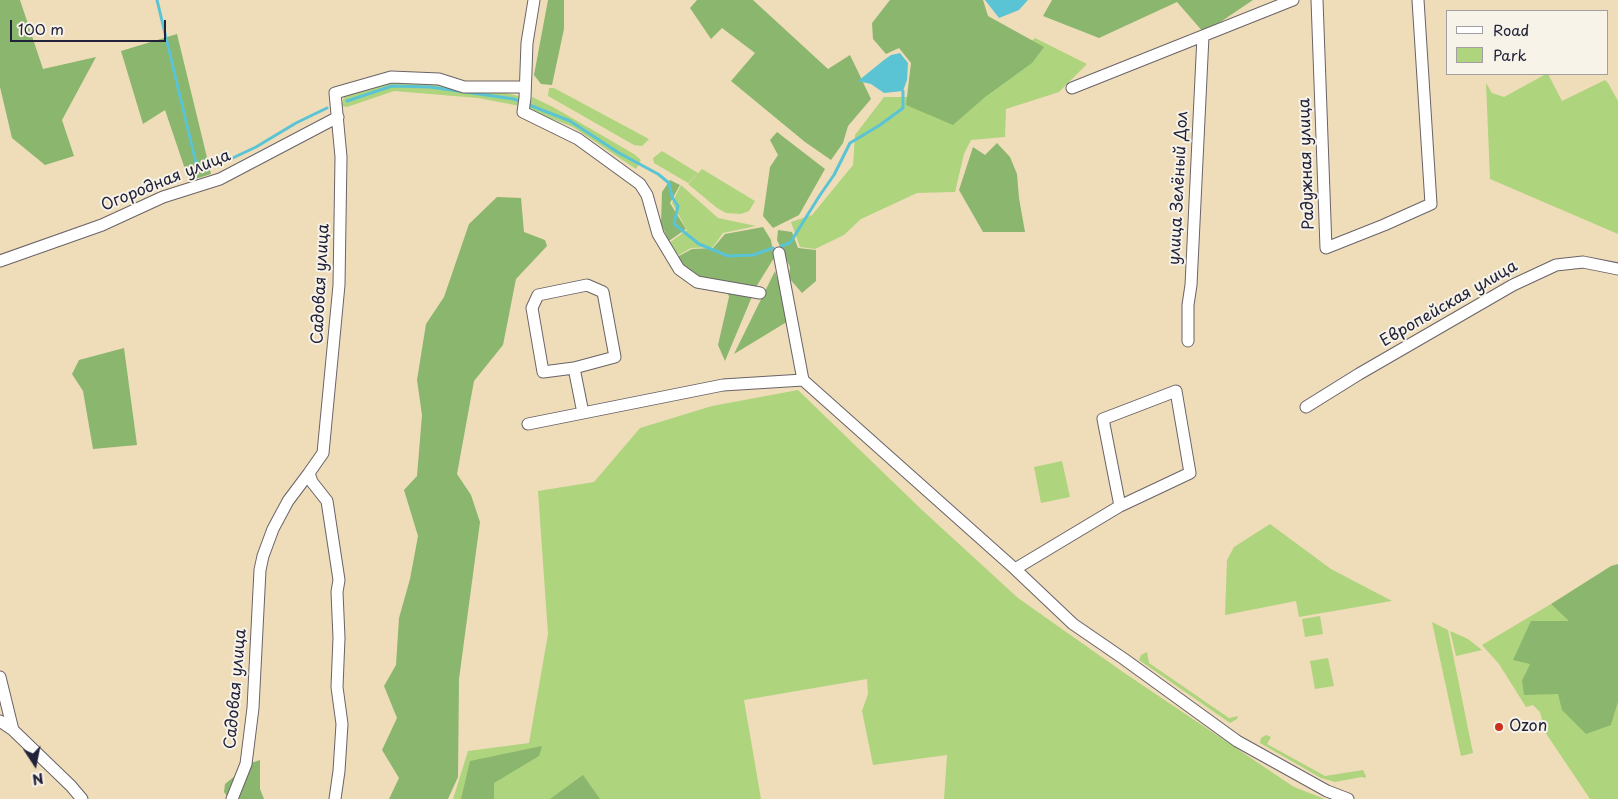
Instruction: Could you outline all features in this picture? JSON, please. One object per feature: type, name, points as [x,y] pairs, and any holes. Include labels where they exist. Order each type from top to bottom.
[{"type":"street","points":[[534,0],[527,43],[524,101],[640,184],[647,195],[658,234],[679,269],[697,282],[760,293]]},
{"type":"street","points":[[1072,88],[1293,0]]},
{"type":"street","name":"Радужная улица","points":[[1317,0],[1326,248],[1431,204],[1418,0]]},
{"type":"street","name":"улица Зелёный Дол","points":[[1188,341],[1188,305],[1203,36]]},
{"type":"street","name":"Садовая улица","points":[[232,799],[246,764],[253,708],[260,570],[263,556],[273,529],[288,501],[323,453],[339,285],[341,157],[335,92],[391,77],[439,80],[524,101]]},
{"type":"street","name":"Огородная улица","points":[[0,261],[102,225],[163,197],[220,179],[338,117]]},
{"type":"street","points":[[779,253],[803,380],[1015,569],[1073,624],[1237,741],[1327,791],[1348,799]]},
{"type":"street","name":"Европейская улица","points":[[1306,407],[1359,374],[1513,285],[1556,265],[1583,262],[1618,269]]},
{"type":"street","points":[[587,285],[603,292],[615,357],[574,368],[543,372],[532,308],[538,295],[587,285]]},
{"type":"street","points":[[574,368],[582,413]]},
{"type":"street","points":[[528,424],[723,385],[803,380]]},
{"type":"street","points":[[1015,569],[1120,506],[1190,472],[1176,391],[1104,419],[1120,506]]},
{"type":"street","points":[[309,473],[312,482],[327,501],[339,580],[337,592],[339,638],[338,687],[342,724],[335,799]]},
{"type":"street","points":[[0,676],[13,730]]},
{"type":"street","points":[[0,721],[13,730],[82,799]]},
{"type":"green space","points":[[0,0],[20,0],[43,69],[96,57],[62,120],[74,156],[45,165],[12,138],[0,87]]},
{"type":"green space","points":[[548,0],[564,0],[564,29],[552,85],[541,84],[534,75]]},
{"type":"green space","points":[[697,0],[753,0],[828,69],[850,55],[871,99],[848,126],[843,143],[831,160],[805,142],[731,81],[755,53],[722,28],[711,39],[690,8]]},
{"type":"green space","points":[[890,0],[983,0],[988,16],[1044,47],[1032,63],[985,97],[953,125],[906,105],[911,63],[899,48],[886,54],[873,39],[872,23]]},
{"type":"green space","points":[[1052,0],[1253,0],[1204,33],[1177,2],[1099,38],[1043,16]]},
{"type":"green space","points":[[177,34],[211,174],[189,181],[165,110],[143,124],[121,51]]},
{"type":"green space","points":[[1035,38],[1087,64],[1059,92],[1006,109],[1005,137],[971,140],[964,154],[955,192],[917,193],[861,219],[844,235],[815,249],[800,247],[791,222],[812,215],[853,165],[855,135],[884,97],[908,97],[984,84]]},
{"type":"green space","points":[[1544,75],[1549,75],[1562,101],[1605,80],[1608,83],[1618,101],[1618,234],[1490,179],[1486,83],[1492,93],[1504,97]]},
{"type":"green space","points":[[417,82],[506,93],[522,97],[520,106],[478,98],[394,91],[347,107],[342,106],[344,96],[388,83]]},
{"type":"green space","points":[[549,88],[554,88],[649,139],[642,146],[634,145],[548,96]]},
{"type":"green space","points":[[532,97],[553,107],[634,154],[641,160],[636,169],[573,127],[529,110]]},
{"type":"green space","points":[[777,132],[825,169],[799,215],[773,228],[763,216],[770,167],[778,155],[770,140]]},
{"type":"green space","points":[[997,143],[1010,157],[1017,174],[1025,232],[983,232],[959,190],[973,147],[985,155]]},
{"type":"green space","points":[[662,151],[698,173],[688,183],[654,163],[653,158]]},
{"type":"green space","points":[[702,169],[755,201],[749,211],[741,214],[726,213],[688,184]]},
{"type":"green space","points":[[670,180],[680,185],[670,203],[686,229],[669,241],[661,224],[662,192]]},
{"type":"green space","points":[[681,185],[718,218],[756,226],[723,233],[713,247],[691,248],[677,256],[669,243],[687,230],[672,203]]},
{"type":"green space","points":[[497,197],[521,198],[524,232],[545,240],[547,246],[516,279],[503,345],[474,381],[457,474],[471,495],[480,522],[459,679],[458,777],[448,799],[389,799],[399,778],[382,750],[397,718],[384,686],[396,665],[399,618],[410,579],[418,536],[404,490],[417,476],[422,415],[417,380],[426,324],[444,297],[469,224]]},
{"type":"green space","points":[[763,227],[771,240],[774,258],[756,287],[725,361],[718,345],[729,297],[725,284],[699,279],[683,268],[677,257],[692,249],[713,248],[725,234]]},
{"type":"green space","points":[[778,230],[792,232],[798,248],[816,250],[816,281],[802,293],[789,278],[790,267],[777,240]]},
{"type":"green space","points":[[775,271],[790,320],[734,354]]},
{"type":"green space","points":[[124,348],[137,445],[93,449],[83,391],[72,374],[79,360]]},
{"type":"green space","points":[[798,390],[922,510],[1018,598],[1123,672],[1294,787],[1325,799],[944,799],[947,755],[873,765],[862,711],[868,694],[867,679],[744,700],[761,799],[453,799],[468,751],[529,743],[548,634],[538,491],[594,482],[640,428],[712,406]]},
{"type":"green space","points":[[1062,461],[1070,497],[1041,503],[1034,467]]},
{"type":"green space","points":[[1270,524],[1331,569],[1392,601],[1299,617],[1296,601],[1225,615],[1227,560],[1234,547]]},
{"type":"green space","points":[[1618,564],[1618,702],[1611,725],[1586,734],[1562,710],[1558,694],[1524,695],[1522,680],[1530,664],[1513,660],[1531,621],[1569,621],[1551,604],[1611,566]]},
{"type":"green space","points":[[1551,604],[1570,621],[1530,664],[1522,680],[1558,694],[1611,725],[1618,702],[1618,799],[1590,799],[1545,732],[1540,712],[1533,705],[1526,707],[1499,664],[1482,645]]},
{"type":"green space","points":[[1320,616],[1323,634],[1305,637],[1302,619]]},
{"type":"green space","points":[[1432,622],[1448,630],[1473,753],[1461,756]]},
{"type":"green space","points":[[1450,631],[1468,639],[1482,650],[1456,656]]},
{"type":"green space","points":[[1147,652],[1149,663],[1229,718],[1238,716],[1237,719],[1230,723],[1139,660],[1141,655]]},
{"type":"green space","points":[[1328,658],[1334,686],[1315,689],[1310,661]]},
{"type":"green space","points":[[1266,735],[1271,737],[1267,744],[1325,776],[1363,770],[1366,776],[1365,778],[1335,782],[1321,778],[1260,743],[1261,738]]},
{"type":"green space","points":[[542,746],[539,756],[494,783],[494,799],[461,799],[470,761]]},
{"type":"green space","points":[[260,760],[260,789],[264,799],[229,799],[224,792],[225,784],[251,763]]},
{"type":"green space","points":[[583,775],[600,799],[550,799]]},
{"type":"water","points":[[985,0],[1028,0],[1019,10],[999,18]]},
{"type":"water","points":[[900,53],[908,63],[907,80],[903,91],[884,93],[871,84],[858,81],[891,55]]},
{"type":"waterway","points":[[157,0],[196,163],[201,168],[222,163],[256,147],[296,123],[327,108]]},
{"type":"waterway","points":[[347,101],[392,86],[430,87],[514,99],[570,121],[619,153],[658,174],[669,183],[672,197],[678,206],[674,224],[699,244],[728,256],[753,255],[773,248]]},
{"type":"waterway","points":[[781,246],[790,243],[834,175],[850,143],[880,125],[903,108],[903,91]]},
{"type":"place","name":"Ozon","points":[[1499,727]]}]
